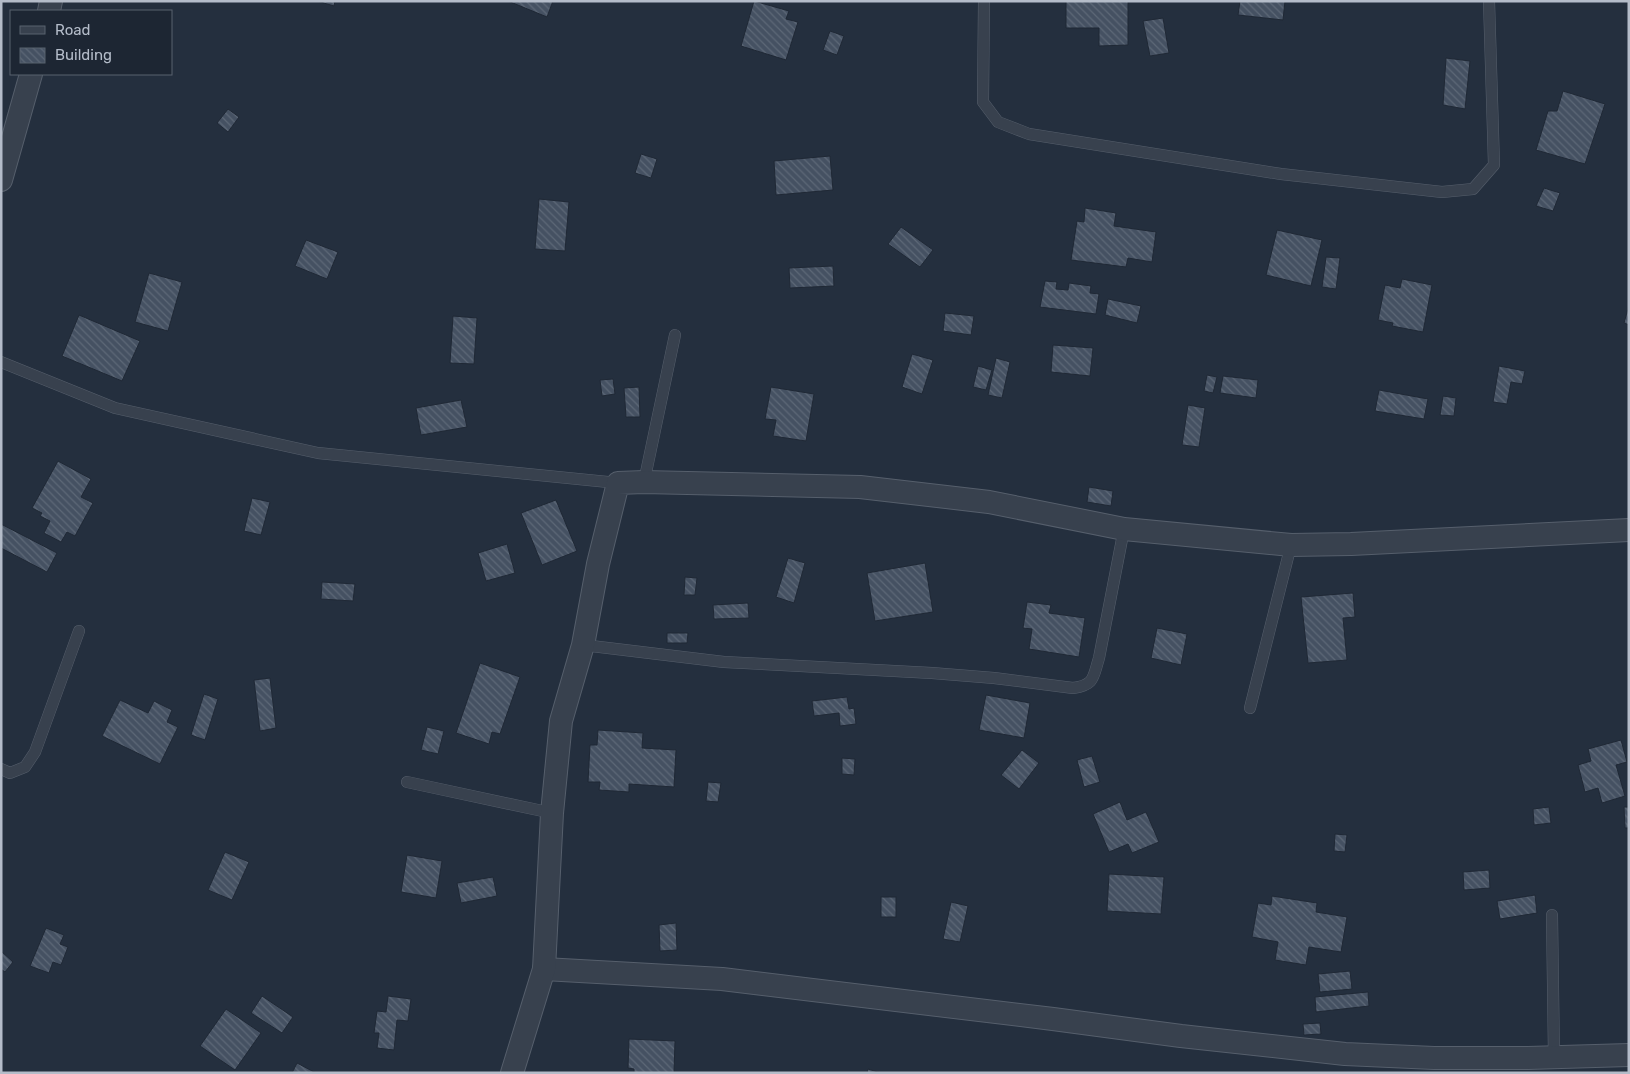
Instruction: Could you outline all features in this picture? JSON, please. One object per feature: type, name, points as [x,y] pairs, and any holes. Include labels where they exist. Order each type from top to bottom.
[{"type":"street","points":[[1,180],[31,75]]},
{"type":"street","points":[[512,1073],[544,969],[552,813],[561,722],[583,645],[598,564],[618,483],[860,487],[989,502],[1124,529],[1291,545],[1351,544],[1629,530]]},
{"type":"street","points":[[544,969],[722,979],[976,1009],[1181,1036],[1345,1054],[1528,1065],[1554,1057],[1629,1055]]},
{"type":"lane","points":[[984,1],[984,102],[998,122],[1029,134],[1271,173],[1442,192],[1473,189],[1494,165],[1489,1]]},
{"type":"lane","points":[[644,482],[676,335]]},
{"type":"lane","points":[[1,362],[116,408],[318,453],[618,483]]},
{"type":"lane","points":[[583,645],[724,662],[932,673],[994,678],[1073,688],[1085,686],[1093,678],[1099,658],[1124,529]]},
{"type":"lane","points":[[1250,708],[1291,545]]},
{"type":"lane","points":[[1,769],[10,773],[25,767],[35,752],[79,631]]},
{"type":"lane","points":[[407,782],[552,813]]},
{"type":"lane","points":[[1552,915],[1554,1057]]},
{"type":"building","points":[[317,1],[335,1],[334,6]]},
{"type":"building","points":[[508,1],[553,1],[547,17]]},
{"type":"building","points":[[754,1],[789,11],[786,19],[798,22],[786,60],[741,46]]},
{"type":"building","points":[[1066,1],[1128,1],[1128,45],[1099,46],[1099,28],[1066,28]]},
{"type":"building","points":[[1240,1],[1285,1],[1283,20],[1238,15]]},
{"type":"building","points":[[1163,18],[1169,53],[1150,56],[1143,21]]},
{"type":"building","points":[[830,31],[844,36],[837,55],[823,50]]},
{"type":"building","points":[[1446,58],[1470,61],[1465,109],[1443,105]]},
{"type":"building","points":[[1563,91],[1605,104],[1585,164],[1536,150],[1548,111],[1557,111]]},
{"type":"building","points":[[228,109],[239,117],[228,132],[217,123]]},
{"type":"building","points":[[641,154],[657,159],[651,178],[635,173]]},
{"type":"building","points":[[830,156],[833,190],[776,195],[774,161]]},
{"type":"building","points":[[1544,188],[1560,193],[1553,211],[1536,206]]},
{"type":"building","points":[[539,199],[569,202],[565,251],[535,249]]},
{"type":"building","points":[[1085,208],[1116,213],[1114,226],[1156,232],[1152,262],[1128,258],[1126,267],[1071,260],[1077,221],[1084,222]]},
{"type":"building","points":[[901,227],[933,250],[920,267],[888,244]]},
{"type":"building","points":[[1277,230],[1322,240],[1311,286],[1266,275]]},
{"type":"building","points":[[306,240],[338,252],[327,279],[295,266]]},
{"type":"building","points":[[1326,257],[1340,258],[1336,289],[1322,287]]},
{"type":"building","points":[[833,266],[834,286],[790,288],[789,268]]},
{"type":"building","points":[[149,273],[182,282],[168,331],[135,322]]},
{"type":"building","points":[[1402,279],[1432,285],[1423,332],[1392,326],[1393,323],[1378,320],[1385,285],[1400,288]]},
{"type":"building","points":[[1045,281],[1057,282],[1056,289],[1068,290],[1069,283],[1091,286],[1090,293],[1099,294],[1096,314],[1040,307]]},
{"type":"building","points":[[1108,299],[1141,306],[1137,323],[1105,315]]},
{"type":"building","points":[[1629,305],[1629,325],[1624,323]]},
{"type":"building","points":[[945,313],[974,316],[971,335],[943,331]]},
{"type":"building","points":[[79,315],[140,341],[122,381],[62,356]]},
{"type":"building","points":[[453,316],[477,318],[474,364],[450,363]]},
{"type":"building","points":[[1053,345],[1093,348],[1090,376],[1051,372]]},
{"type":"building","points":[[912,354],[933,360],[922,394],[902,387]]},
{"type":"building","points":[[996,358],[1010,362],[1002,398],[988,395]]},
{"type":"building","points":[[978,366],[992,370],[986,390],[973,387]]},
{"type":"building","points":[[1499,366],[1525,371],[1522,384],[1511,382],[1507,404],[1493,402]]},
{"type":"building","points":[[1207,375],[1217,377],[1213,393],[1204,391]]},
{"type":"building","points":[[1223,376],[1258,380],[1256,398],[1220,393]]},
{"type":"building","points":[[613,379],[615,394],[602,396],[600,380]]},
{"type":"building","points":[[639,387],[640,417],[626,417],[624,388]]},
{"type":"building","points":[[771,387],[814,394],[806,441],[773,436],[776,420],[765,419]]},
{"type":"building","points":[[1379,390],[1428,399],[1424,419],[1375,411]]},
{"type":"building","points":[[1443,396],[1456,398],[1454,416],[1440,415]]},
{"type":"building","points":[[461,400],[467,427],[421,435],[416,408]]},
{"type":"building","points":[[1188,405],[1205,408],[1199,447],[1182,445]]},
{"type":"building","points":[[58,461],[91,479],[81,497],[93,503],[75,536],[67,532],[61,542],[44,533],[50,521],[40,516],[42,513],[32,508]]},
{"type":"building","points":[[1089,487],[1113,491],[1111,506],[1087,502]]},
{"type":"building","points":[[252,498],[270,502],[261,535],[244,531]]},
{"type":"building","points":[[556,500],[577,551],[542,565],[521,513]]},
{"type":"building","points":[[1,524],[57,553],[47,572],[1,548]]},
{"type":"building","points":[[507,544],[515,573],[486,581],[478,553]]},
{"type":"building","points":[[788,558],[805,563],[794,603],[776,597]]},
{"type":"building","points":[[925,563],[933,612],[875,621],[867,573]]},
{"type":"building","points":[[685,577],[697,578],[695,595],[684,595]]},
{"type":"building","points":[[322,582],[355,584],[353,601],[321,599]]},
{"type":"building","points":[[1353,593],[1355,617],[1343,618],[1347,660],[1308,663],[1301,597]]},
{"type":"building","points":[[1027,602],[1051,605],[1049,613],[1085,618],[1079,657],[1029,649],[1032,629],[1023,628]]},
{"type":"building","points":[[748,603],[749,618],[714,619],[713,605]]},
{"type":"building","points":[[1157,628],[1187,634],[1181,665],[1151,658]]},
{"type":"building","points":[[667,633],[688,633],[687,643],[667,643]]},
{"type":"building","points":[[480,663],[520,677],[500,734],[492,732],[489,744],[456,733]]},
{"type":"building","points":[[270,678],[276,728],[260,731],[254,680]]},
{"type":"building","points":[[204,694],[218,699],[205,740],[191,735]]},
{"type":"building","points":[[986,695],[1030,703],[1024,738],[979,730]]},
{"type":"building","points":[[847,697],[849,709],[854,708],[856,724],[840,726],[839,713],[814,716],[812,701]]},
{"type":"building","points":[[120,700],[148,713],[154,701],[172,710],[167,722],[178,727],[160,764],[102,736]]},
{"type":"building","points":[[427,727],[444,731],[438,754],[421,750]]},
{"type":"building","points":[[598,730],[643,733],[642,748],[676,750],[674,787],[629,784],[629,792],[599,790],[600,782],[588,782],[590,745],[597,745]]},
{"type":"building","points":[[1621,740],[1627,762],[1616,765],[1625,796],[1602,803],[1598,788],[1585,792],[1578,765],[1591,761],[1588,749]]},
{"type":"building","points":[[1022,750],[1039,763],[1019,789],[1001,775]]},
{"type":"building","points":[[1092,756],[1100,782],[1084,787],[1077,760]]},
{"type":"building","points":[[842,758],[855,759],[854,775],[842,774]]},
{"type":"building","points":[[708,782],[721,783],[718,802],[706,801]]},
{"type":"building","points":[[1120,802],[1127,820],[1146,812],[1159,842],[1132,853],[1128,844],[1109,852],[1093,814]]},
{"type":"building","points":[[1549,807],[1551,823],[1534,825],[1533,809]]},
{"type":"building","points":[[1624,807],[1629,807],[1629,828],[1625,828]]},
{"type":"building","points":[[1335,834],[1347,835],[1345,852],[1334,851]]},
{"type":"building","points":[[225,852],[249,862],[232,900],[208,890]]},
{"type":"building","points":[[407,855],[442,861],[436,898],[401,892]]},
{"type":"building","points":[[1489,870],[1490,888],[1464,890],[1463,872]]},
{"type":"building","points":[[1109,874],[1164,877],[1161,914],[1107,911]]},
{"type":"building","points":[[493,877],[497,896],[461,903],[457,883]]},
{"type":"building","points":[[1535,895],[1537,913],[1500,919],[1497,901]]},
{"type":"building","points":[[1272,896],[1317,903],[1316,912],[1347,917],[1341,952],[1309,947],[1306,965],[1275,960],[1278,942],[1252,937],[1258,903],[1271,905]]},
{"type":"building","points":[[881,897],[896,897],[896,917],[881,917]]},
{"type":"building","points":[[951,902],[968,906],[960,942],[943,939]]},
{"type":"building","points":[[676,923],[677,950],[660,951],[659,925]]},
{"type":"building","points":[[46,928],[64,935],[60,944],[68,947],[61,965],[53,962],[49,973],[30,966]]},
{"type":"building","points":[[1,951],[13,962],[5,972],[1,969]]},
{"type":"building","points":[[1350,971],[1352,989],[1320,992],[1318,974]]},
{"type":"building","points":[[1368,992],[1369,1006],[1316,1012],[1315,997]]},
{"type":"building","points":[[262,996],[293,1017],[282,1033],[251,1013]]},
{"type":"building","points":[[388,996],[411,999],[408,1021],[397,1020],[394,1050],[377,1048],[379,1033],[374,1033],[377,1011],[386,1012]]},
{"type":"building","points":[[226,1009],[261,1033],[235,1070],[200,1046]]},
{"type":"building","points":[[1320,1023],[1321,1034],[1304,1035],[1303,1024]]},
{"type":"building","points":[[629,1039],[675,1041],[674,1073],[634,1073],[634,1069],[628,1068]]},
{"type":"building","points":[[297,1063],[316,1073],[292,1073]]},
{"type":"building","points":[[868,1069],[881,1073],[867,1073]]}]
